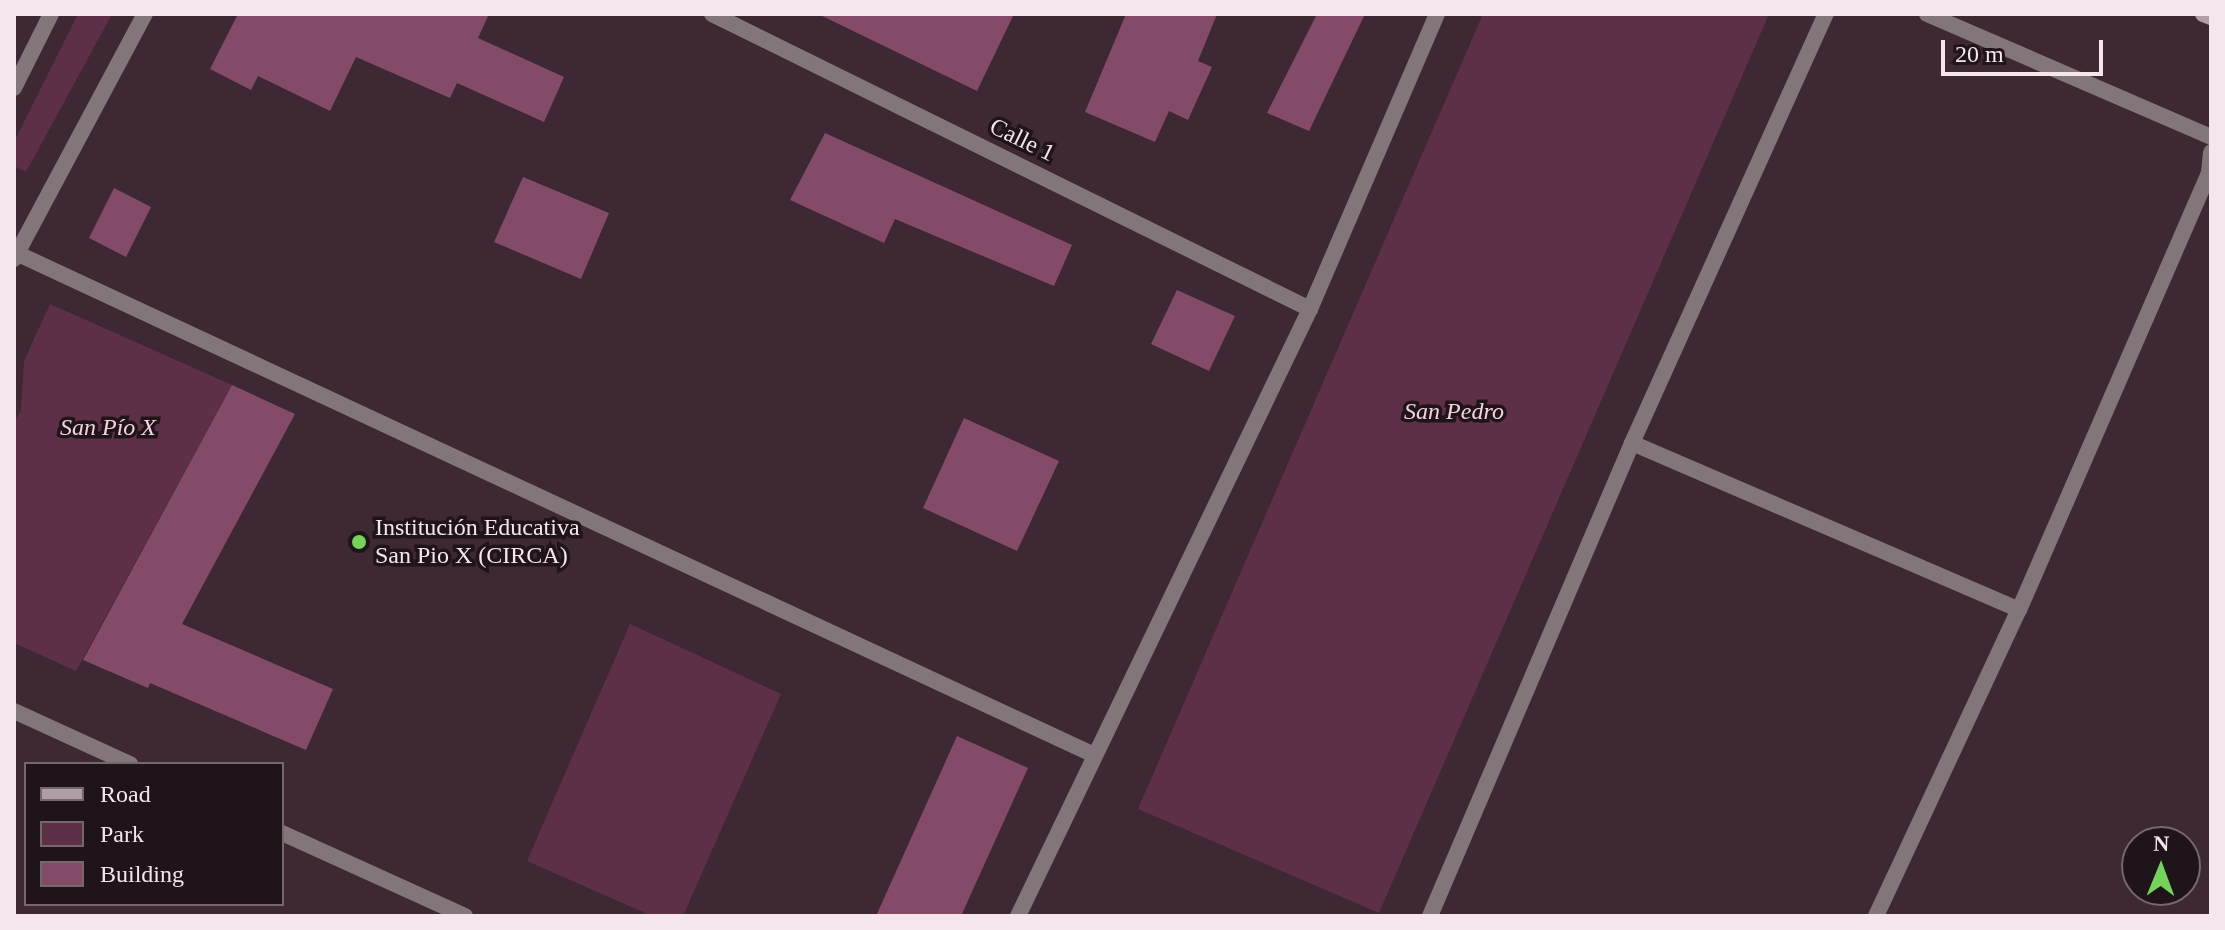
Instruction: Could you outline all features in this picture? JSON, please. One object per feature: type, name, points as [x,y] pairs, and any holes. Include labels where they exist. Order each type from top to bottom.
[{"type":"main road","points":[[2203,14],[2211,17]]},
{"type":"street","points":[[14,88],[51,14]]},
{"type":"street","points":[[145,14],[15,255],[1094,755]]},
{"type":"street","name":"Calle 1","points":[[712,14],[1310,309]]},
{"type":"street","points":[[1018,916],[1310,309],[1437,14]]},
{"type":"street","points":[[1430,916],[1632,443],[1826,14]]},
{"type":"street","points":[[1927,14],[2211,137]]},
{"type":"street","points":[[1876,916],[2019,610],[2209,172],[2211,152]]},
{"type":"street","points":[[1632,443],[2019,610]]},
{"type":"street","points":[[14,711],[126,762]]},
{"type":"street","points":[[284,834],[465,916]]},
{"type":"green space","points":[[78,14],[112,14],[26,172],[14,166],[14,142]]},
{"type":"green space","name":"San Pedro","points":[[1483,14],[1769,14],[1379,913],[1138,809]]},
{"type":"green space","name":"San Pío X","points":[[50,304],[232,385],[76,671],[14,643],[14,421],[21,411],[24,361]]},
{"type":"green space","points":[[630,624],[781,694],[683,916],[652,916],[527,861]]},
{"type":"building","points":[[238,14],[489,14],[478,38],[564,77],[544,122],[457,83],[450,98],[356,57],[330,111],[258,76],[251,90],[210,69]]},
{"type":"building","points":[[818,14],[1014,14],[977,91]]},
{"type":"building","points":[[1126,14],[1217,14],[1198,61],[1212,67],[1188,120],[1169,111],[1155,142],[1085,112]]},
{"type":"building","points":[[1317,14],[1365,14],[1309,131],[1267,113]]},
{"type":"building","points":[[825,133],[1072,245],[1054,286],[895,219],[884,243],[790,200]]},
{"type":"building","points":[[523,177],[609,213],[581,279],[494,242]]},
{"type":"building","points":[[114,188],[151,207],[126,257],[89,238]]},
{"type":"building","points":[[1177,290],[1235,316],[1209,371],[1151,344]]},
{"type":"building","points":[[232,385],[295,414],[182,624],[333,689],[306,750],[150,683],[148,688],[83,660]]},
{"type":"building","points":[[964,418],[1059,461],[1017,551],[923,508]]},
{"type":"building","points":[[957,736],[1028,768],[961,916],[876,916]]},
{"type":"place","name":"Institución Educativa San Pio X (CIRCA)","points":[[359,542]]}]
